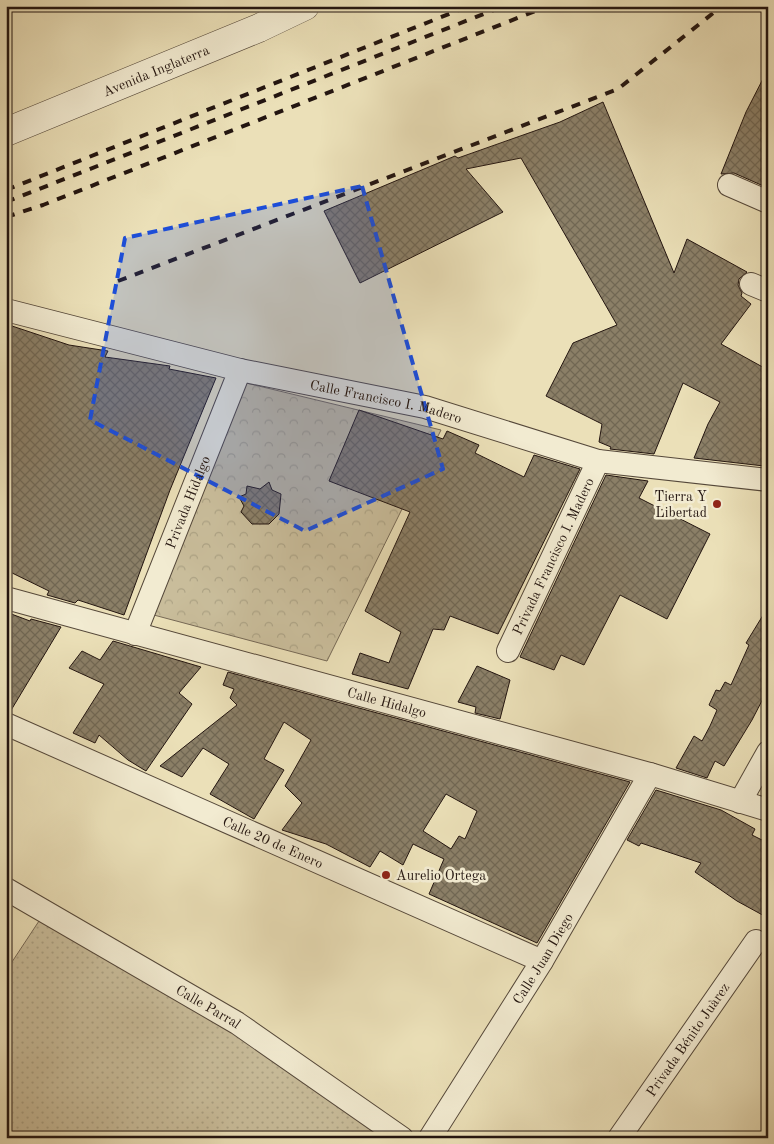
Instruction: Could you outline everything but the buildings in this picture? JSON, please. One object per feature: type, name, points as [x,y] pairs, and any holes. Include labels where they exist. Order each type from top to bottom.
[{"type":"street","name":"Avenida Inglaterra","points":[[6,132],[259,28],[305,6]]},
{"type":"street","points":[[729,184],[768,202]]},
{"type":"street","name":"Calle Francisco I. Madero","points":[[6,310],[240,370],[425,407],[598,461],[768,480]]},
{"type":"street","name":"Privada Hidalgo","points":[[135,634],[240,370]]},
{"type":"street","name":"Privada Francisco I. Madero","points":[[508,651],[598,461]]},
{"type":"street","name":"Calle Hidalgo","points":[[6,598],[650,774],[768,810]]},
{"type":"street","name":"Calle 20 de Enero","points":[[6,724],[542,961]]},
{"type":"street","points":[[740,802],[768,752]]},
{"type":"street","name":"Calle Juan Diego","points":[[430,1138],[542,961],[650,774]]},
{"type":"street","name":"Calle Parral","points":[[6,889],[237,1023],[402,1138]]},
{"type":"street","name":"Privada Bénito Juàrez","points":[[619,1138],[756,941]]},
{"type":"highlighted area","points":[[362,186],[443,469],[305,531],[90,420],[125,238]]},
{"type":"green space","points":[[242,382],[441,430],[327,661],[150,614]]},
{"type":"green space","points":[[39,921],[236,1033],[383,1138],[6,1138],[6,971]]},
{"type":"railway","points":[[6,190],[469,6]]},
{"type":"railway","points":[[6,202],[504,6]]},
{"type":"railway","points":[[6,217],[43,205],[548,6]]},
{"type":"railway","points":[[118,281],[618,89],[722,6]]},
{"type":"place","name":"Tierra Y Libertad","points":[[717,504]]},
{"type":"place","name":"Aurelio Ortega","points":[[386,875]]}]
